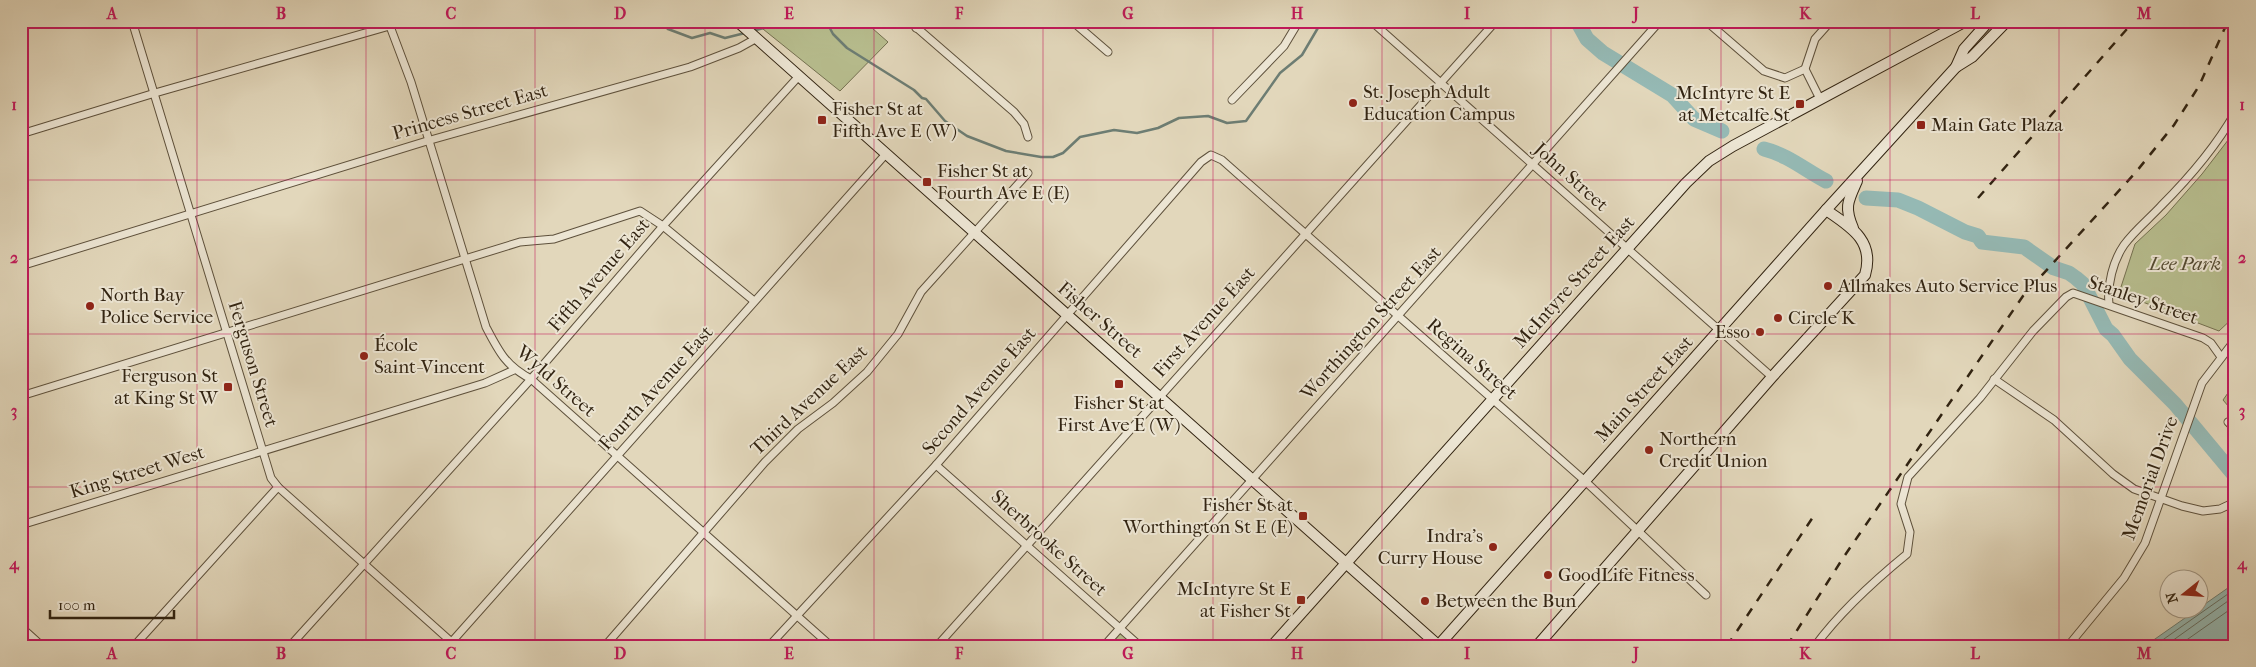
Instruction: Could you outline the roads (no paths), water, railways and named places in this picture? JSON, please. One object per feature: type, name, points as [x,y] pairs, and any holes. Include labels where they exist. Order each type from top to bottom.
[{"type":"main road","name":"McIntyre Street East","points":[[1272,646],[1686,183],[1709,161],[1966,21]]},
{"type":"main road","name":"Main Street East","points":[[1956,67],[1964,49],[1990,21]]},
{"type":"main road","name":"Main Street East","points":[[1439,646],[1826,210],[1956,67],[1972,57],[2007,21]]},
{"type":"main road","name":"Fisher Street","points":[[739,23],[885,155],[1159,395],[1439,646]]},
{"type":"main road","points":[[1855,233],[1848,215],[1847,204],[1860,173]]},
{"type":"main road","points":[[1537,646],[1772,377],[1865,275],[1869,261],[1865,244],[1847,225],[1826,210]]},
{"type":"street","name":"Ferguson Street","points":[[132,21],[271,478],[278,487],[452,645]]},
{"type":"street","points":[[21,134],[389,24],[407,21]]},
{"type":"street","points":[[909,21],[1014,112],[1024,124],[1028,137]]},
{"type":"street","points":[[916,28],[923,21]]},
{"type":"street","points":[[1072,21],[1108,52]]},
{"type":"street","points":[[1232,100],[1284,46],[1299,21]]},
{"type":"street","name":"John Street","points":[[1371,21],[1772,377]]},
{"type":"street","name":"First Avenue East","points":[[937,646],[1159,395],[1496,21]]},
{"type":"street","name":"Worthington Street East","points":[[1104,646],[1399,317],[1660,21]]},
{"type":"street","points":[[1706,21],[1764,71],[1785,78],[1805,70]]},
{"type":"street","points":[[1820,99],[1805,70],[1816,39],[1832,21]]},
{"type":"street","name":"Wyld Street","points":[[389,24],[410,82],[486,327],[497,348],[514,370],[531,379],[831,646]]},
{"type":"street","name":"Princess Street East","points":[[21,266],[191,212],[427,141],[690,67],[738,48],[754,36]]},
{"type":"street","name":"Fifth Avenue East","points":[[290,646],[531,379],[663,226],[799,76]]},
{"type":"street","points":[[2109,304],[2110,284],[2124,246],[2186,180],[2224,132],[2235,113]]},
{"type":"street","name":"Fourth Avenue East","points":[[452,645],[617,456],[885,155]]},
{"type":"street","name":"Regina Street","points":[[1211,155],[1222,160],[1585,481],[1706,595]]},
{"type":"street","name":"Second Avenue East","points":[[769,646],[936,465],[1201,162],[1211,155]]},
{"type":"street","name":"Third Avenue East","points":[[605,646],[766,462],[798,429],[834,403],[867,372],[898,334],[921,292],[1028,173]]},
{"type":"street","points":[[21,396],[520,242],[554,239],[612,222],[640,211],[663,226],[754,301]]},
{"type":"street","name":"Stanley Street","points":[[1994,379],[2050,312],[2073,293],[2203,338],[2211,343],[2221,357]]},
{"type":"street","name":"Memorial Drive","points":[[2068,646],[2124,578],[2145,543],[2202,383],[2235,340]]},
{"type":"street","name":"King Street West","points":[[21,525],[485,383],[514,370]]},
{"type":"street","points":[[1815,646],[1824,634],[1883,574],[1907,554],[1910,532],[1901,504],[1908,477],[1980,398],[1994,379],[2054,420],[2113,474],[2134,489],[2182,506],[2203,511],[2220,509],[2235,502]]},
{"type":"street","points":[[2228,422],[2235,429]]},
{"type":"street","name":"Sherbrooke Street","points":[[936,465],[1140,646]]},
{"type":"street","points":[[134,646],[278,487]]},
{"type":"street","points":[[21,627],[42,646]]},
{"type":"water","points":[[2235,583],[2235,646],[2145,646],[2182,620],[2208,620],[2208,602]]},
{"type":"waterway","points":[[660,21],[668,29],[692,38],[710,33],[725,38],[745,33]]},
{"type":"waterway","points":[[752,31],[772,26],[778,21]]},
{"type":"waterway","points":[[826,21],[833,34],[847,48],[914,90],[922,98],[926,99],[945,121],[967,136],[1006,151],[1041,157],[1053,157],[1063,153],[1080,137],[1114,130],[1137,133],[1158,128],[1179,118],[1208,116],[1227,123],[1246,121],[1280,73],[1302,55],[1322,21]]},
{"type":"waterway","points":[[1577,21],[1587,39],[1603,53],[1672,95],[1694,119],[1722,131]]},
{"type":"waterway","points":[[1764,149],[1789,159],[1826,181]]},
{"type":"waterway","points":[[1866,198],[1898,200],[1965,232],[1978,236],[1982,242],[2024,247],[2054,268],[2069,273],[2076,278],[2083,284],[2106,329],[2113,335],[2130,359],[2175,404],[2235,476]]},
{"type":"railway","points":[[1978,198],[2134,21]]},
{"type":"railway","points":[[1787,646],[1843,558],[2023,296],[2136,172],[2174,125],[2199,86],[2228,21]]},
{"type":"railway","points":[[1727,646],[1815,514]]},
{"type":"place","name":"St. Joseph Adult Education Campus","points":[[1353,103]]},
{"type":"place","name":"McIntyre St E at Metcalfe St","points":[[1800,104]]},
{"type":"place","name":"Fisher St at Fifth Ave E (W)","points":[[822,120]]},
{"type":"place","name":"Main Gate Plaza","points":[[1921,125]]},
{"type":"place","name":"Fisher St at Fourth Ave E (E)","points":[[927,182]]},
{"type":"place","name":"Allmakes Auto Service Plus","points":[[1828,286]]},
{"type":"place","name":"North Bay Police Service","points":[[90,306]]},
{"type":"place","name":"Circle K","points":[[1778,318]]},
{"type":"place","name":"Esso","points":[[1760,332]]},
{"type":"place","name":"École Saint-Vincent","points":[[364,356]]},
{"type":"place","name":"Fisher St at First Ave E (W)","points":[[1119,384]]},
{"type":"place","name":"Ferguson St at King St W","points":[[228,387]]},
{"type":"place","name":"Northern Credit Union","points":[[1649,450]]},
{"type":"place","name":"Fisher St at Worthington St E (E)","points":[[1303,516]]},
{"type":"place","name":"Indra's Curry House","points":[[1493,547]]},
{"type":"place","name":"GoodLife Fitness","points":[[1548,575]]},
{"type":"place","name":"McIntyre St E at Fisher St","points":[[1301,600]]},
{"type":"place","name":"Between the Bun","points":[[1425,601]]},
{"type":"park label","name":"Lee Park","points":[[2185,264]]}]
